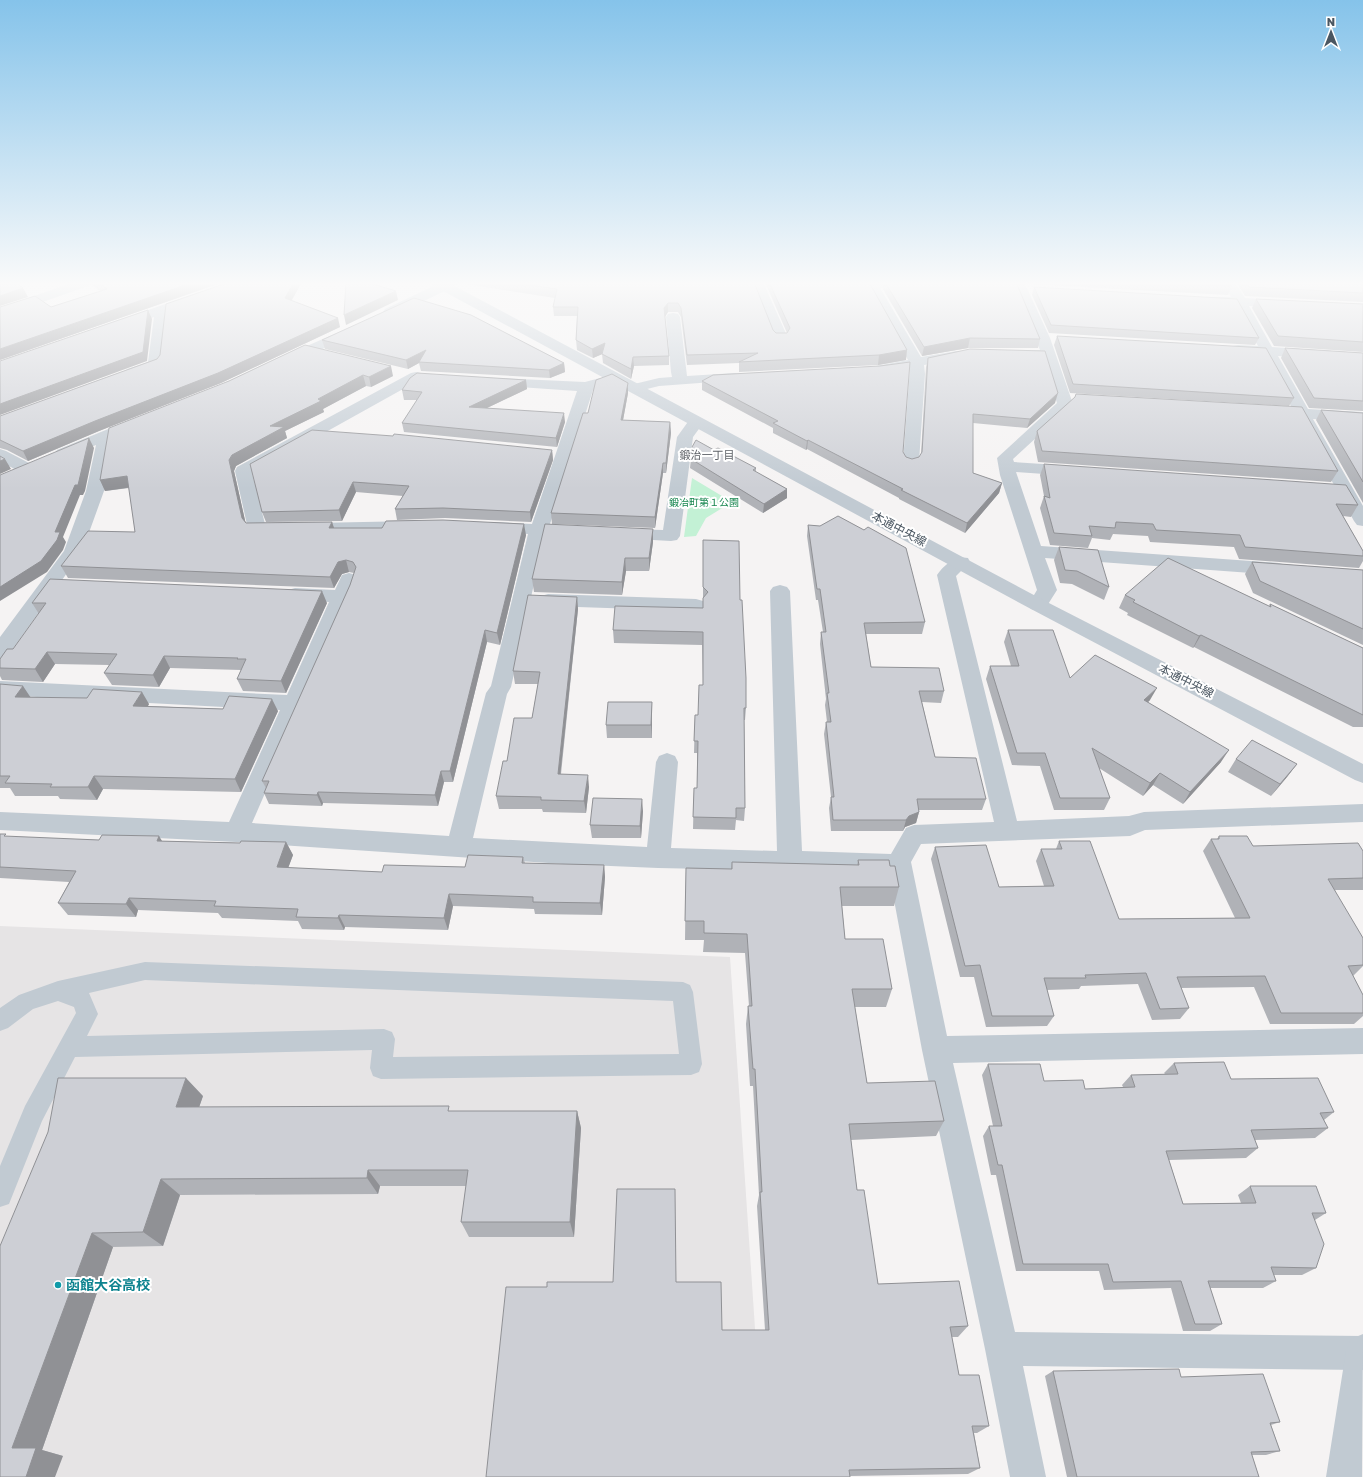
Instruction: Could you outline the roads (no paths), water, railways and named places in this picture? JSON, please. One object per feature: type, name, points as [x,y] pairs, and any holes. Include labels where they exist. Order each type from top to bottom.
[{"type":"street","points":[[118,378],[155,364],[157,351]]},
{"type":"street","points":[[275,365],[307,351]]},
{"type":"street","points":[[312,351],[328,356]]},
{"type":"street","name":"本通中央線","points":[[567,351],[696,422],[961,562],[1038,605],[1363,774]]},
{"type":"street","points":[[676,351],[678,372],[681,380]]},
{"type":"street","points":[[910,351],[917,363],[918,374],[911,462]]},
{"type":"street","points":[[1038,605],[1047,590],[1033,551],[1006,466],[1005,458],[1065,404],[1049,355],[1049,351]]},
{"type":"street","points":[[1268,351],[1363,357]]},
{"type":"street","points":[[1268,351],[1302,414],[1337,490],[1363,521]]},
{"type":"street","points":[[870,370],[898,367],[968,353]]},
{"type":"street","points":[[1005,354],[1049,355]]},
{"type":"street","points":[[393,372],[424,377],[243,471],[257,529],[430,525]]},
{"type":"street","points":[[635,388],[659,382],[752,376]]},
{"type":"street","points":[[486,381],[586,387],[614,377]]},
{"type":"street","points":[[459,846],[497,693],[501,687],[535,539],[545,514],[556,454],[586,387]]},
{"type":"street","points":[[1063,398],[1079,399]]},
{"type":"street","points":[[1262,411],[1363,417]]},
{"type":"street","points":[[0,454],[31,466],[149,418]]},
{"type":"street","points":[[609,533],[671,536],[685,437],[696,422]]},
{"type":"street","points":[[320,430],[344,432]]},
{"type":"street","points":[[2,646],[73,552],[95,491],[106,435]]},
{"type":"street","points":[[1006,466],[1085,471]]},
{"type":"street","points":[[477,526],[586,532]]},
{"type":"street","points":[[1033,551],[1292,570]]},
{"type":"street","points":[[1166,561],[1208,581]]},
{"type":"street","points":[[961,562],[946,575],[1008,831]]},
{"type":"street","points":[[50,584],[74,585]]},
{"type":"street","points":[[236,832],[345,587],[279,593]]},
{"type":"street","points":[[780,591],[790,861]]},
{"type":"street","points":[[521,599],[696,605]]},
{"type":"street","points":[[0,688],[294,703]]},
{"type":"street","points":[[658,858],[666,762]]},
{"type":"street","points":[[1028,1477],[1002,1349],[936,1050],[898,862],[914,835],[1130,826],[1144,821],[1363,813]]},
{"type":"street","points":[[0,821],[236,832],[563,854],[658,858],[885,863],[898,862]]},
{"type":"street","points":[[936,1050],[1363,1041]]},
{"type":"street","points":[[1002,1349],[1363,1352],[1344,1477]]},
{"type":"lane","points":[[0,1021],[26,1002],[58,991],[144,971],[683,992],[691,1064],[381,1068],[384,1039],[69,1047]]},
{"type":"lane","points":[[0,1194],[33,1114],[87,1014],[82,1000],[58,991]]},
{"type":"place","name":"函館大谷高校","points":[[58,1285]]},
{"type":"district","name":"鍛治一丁目","points":[[707,455]]},
{"type":"park label","name":"鍛冶町第１公園","points":[[704,502]]}]
